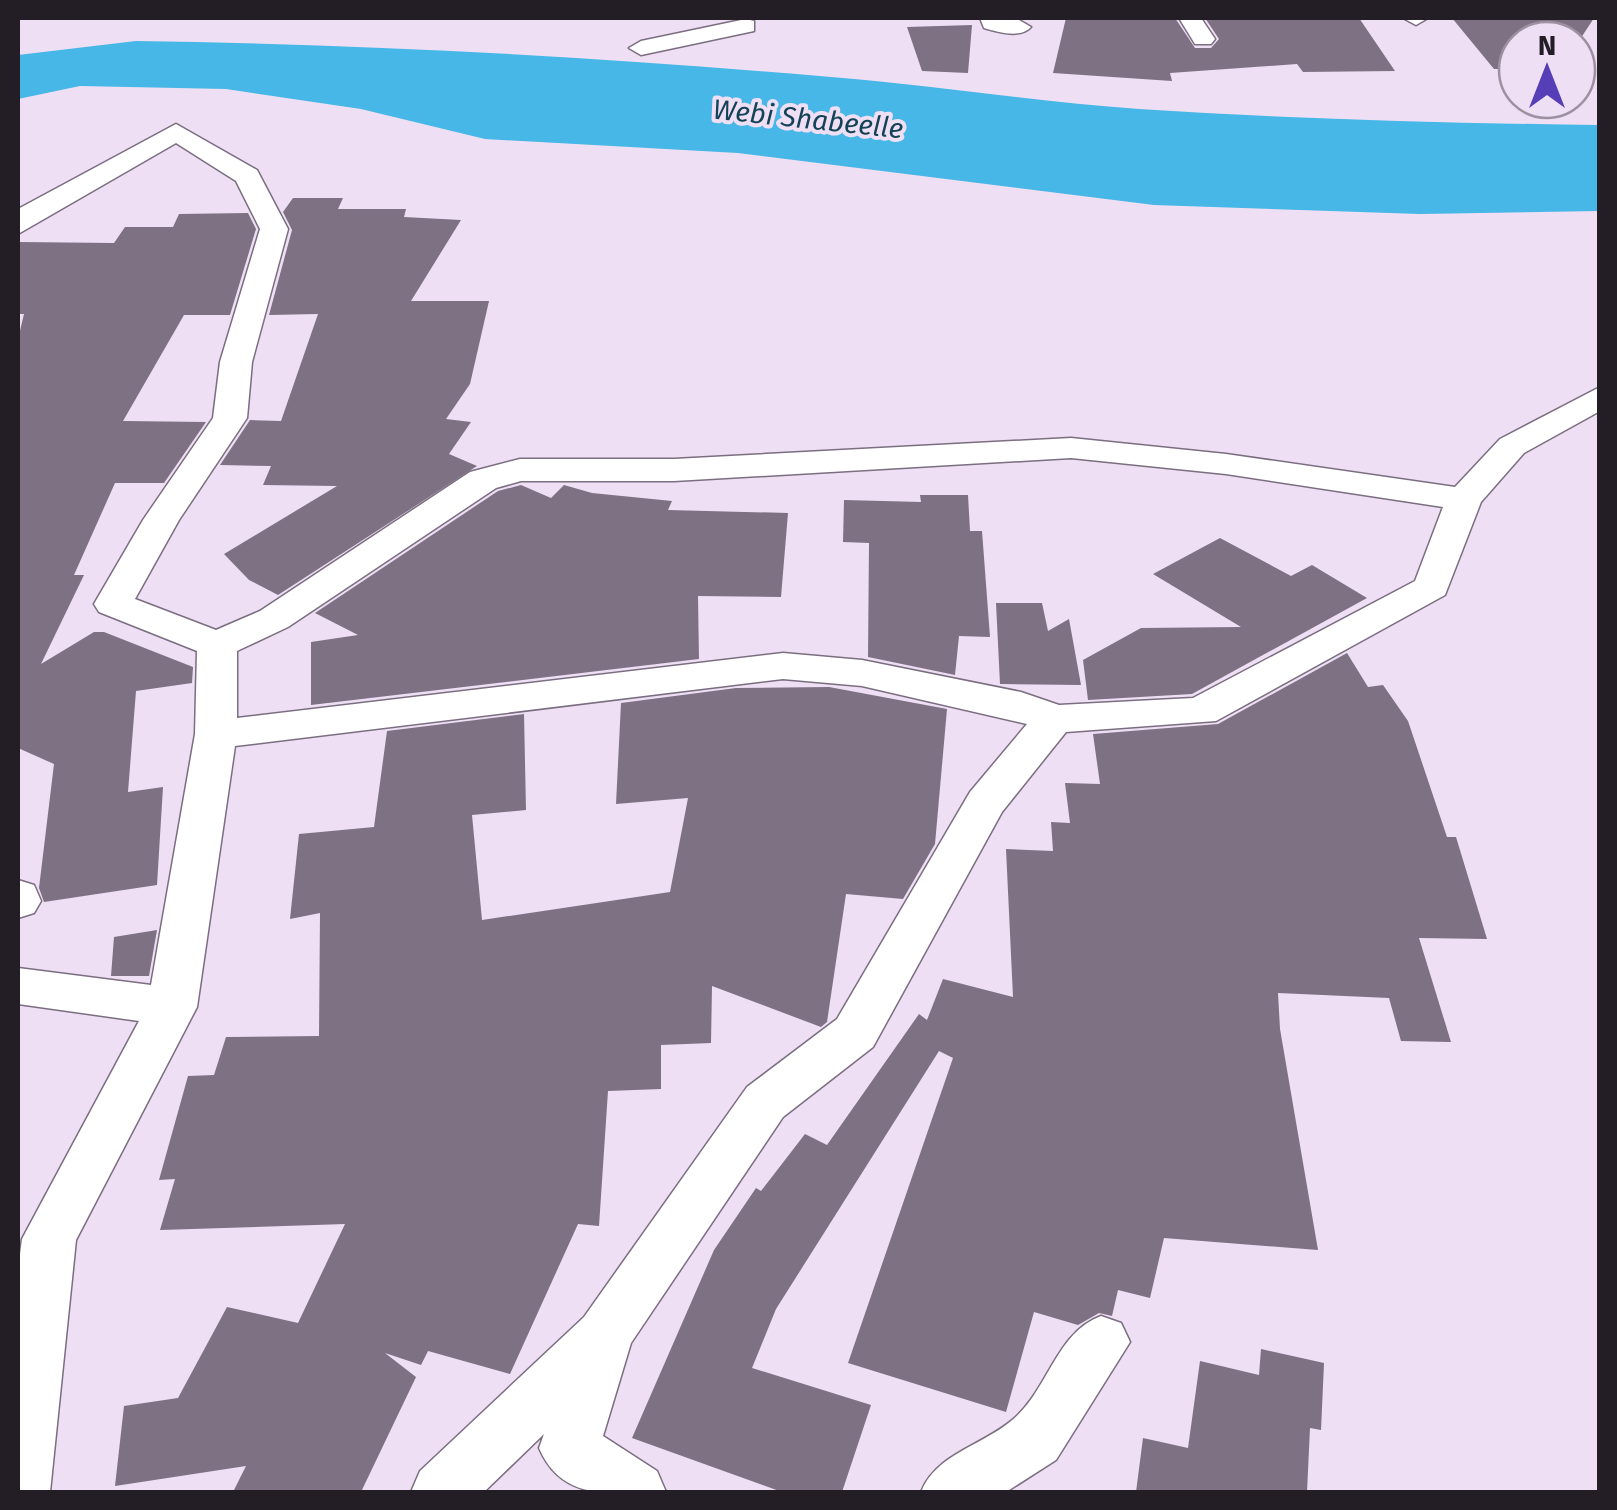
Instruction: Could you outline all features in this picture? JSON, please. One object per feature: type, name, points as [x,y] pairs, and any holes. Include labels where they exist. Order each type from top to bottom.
[{"type":"street","points":[[992,18],[992,23],[1019,27]]},
{"type":"street","points":[[642,48],[749,28]]},
{"type":"street","points":[[18,225],[26,216],[180,124],[246,176],[274,229],[236,362],[230,418],[162,520],[114,604],[217,645],[274,619],[483,480],[520,470],[674,470],[1071,448],[1226,464],[1464,498]]},
{"type":"street","points":[[216,734],[783,666],[862,674],[1022,705],[1054,718],[1201,712],[1432,587],[1464,498],[1512,446],[1600,397]]},
{"type":"street","points":[[19,1492],[49,1239],[172,1007],[216,734],[217,645]]},
{"type":"street","points":[[442,1492],[604,1335],[765,1102],[854,1033],[984,803],[1054,718]]},
{"type":"street","points":[[18,986],[172,1007]]},
{"type":"street","points":[[604,1335],[569,1448],[635,1492]]},
{"type":"street","points":[[952,1492],[1035,1440],[1101,1342]]},
{"type":"water","name":"Webi Shabeelle","points":[[136,41],[397,48],[657,63],[869,80],[1139,109],[1599,125],[1599,211],[1420,214],[1154,205],[738,153],[485,139],[361,109],[226,89],[80,86],[18,99],[18,55]]},
{"type":"building","points":[[1066,18],[1175,18],[1195,48],[1211,48],[1219,39],[1205,18],[1359,18],[1395,71],[1303,72],[1297,64],[1170,73],[1172,81],[1053,73]]},
{"type":"building","points":[[1452,18],[1594,18],[1497,20],[1494,69]]},
{"type":"building","points":[[972,25],[968,73],[922,71],[907,27]]},
{"type":"building","points":[[293,198],[343,198],[338,209],[406,209],[404,217],[461,220],[411,301],[489,301],[470,384],[446,419],[471,422],[449,454],[477,466],[278,595],[249,580],[224,554],[337,486],[263,485],[271,466],[220,465],[250,420],[281,421],[318,314],[269,315],[292,230],[283,212]]},
{"type":"building","points":[[248,213],[256,229],[230,315],[184,315],[123,421],[206,422],[164,483],[115,483],[74,575],[84,575],[41,664],[94,632],[104,632],[193,667],[192,683],[136,691],[128,792],[163,787],[157,885],[44,902],[39,888],[54,764],[18,748],[18,339],[24,314],[18,314],[18,242],[114,243],[125,227],[173,227],[179,214]]},
{"type":"building","points":[[521,485],[551,498],[564,485],[592,493],[672,501],[668,510],[788,513],[781,597],[698,596],[699,659],[311,705],[311,642],[358,635],[315,613],[498,491]]},
{"type":"building","points":[[920,495],[968,495],[970,531],[982,531],[990,637],[959,636],[955,675],[868,657],[869,543],[843,542],[844,500],[921,502]]},
{"type":"building","points":[[1220,538],[1291,576],[1312,565],[1367,598],[1192,694],[1088,700],[1083,660],[1141,628],[1241,627],[1153,574]]},
{"type":"building","points":[[996,603],[1042,603],[1048,631],[1069,619],[1081,685],[1000,684]]},
{"type":"building","points":[[1347,653],[1368,687],[1383,685],[1408,721],[1447,837],[1456,837],[1487,939],[1419,938],[1451,1042],[1401,1041],[1389,998],[1278,993],[1280,1029],[1318,1250],[1164,1238],[1150,1298],[1118,1290],[1112,1316],[1099,1313],[1078,1325],[1034,1312],[1006,1412],[848,1363],[953,1058],[939,1051],[776,1309],[752,1368],[871,1405],[842,1492],[782,1492],[632,1438],[714,1250],[756,1188],[761,1191],[805,1134],[827,1145],[919,1014],[927,1020],[943,979],[1013,997],[1006,849],[1053,851],[1051,822],[1070,823],[1065,783],[1100,784],[1093,734],[1218,724]]},
{"type":"building","points":[[829,687],[947,709],[935,844],[903,899],[846,894],[827,1022],[821,1027],[712,986],[711,1043],[661,1045],[661,1089],[608,1091],[599,1226],[578,1224],[510,1374],[428,1351],[421,1365],[385,1353],[416,1377],[361,1492],[233,1492],[246,1466],[115,1486],[124,1406],[178,1398],[227,1307],[298,1323],[345,1224],[160,1230],[175,1179],[159,1180],[188,1076],[214,1075],[226,1037],[319,1036],[320,913],[290,919],[299,834],[374,827],[387,731],[524,714],[526,810],[472,815],[482,920],[670,892],[688,798],[616,804],[621,703],[736,688]]},
{"type":"building","points":[[157,930],[149,976],[111,976],[114,937]]},
{"type":"building","points":[[1261,1349],[1324,1363],[1321,1430],[1310,1428],[1307,1492],[1136,1492],[1143,1438],[1188,1448],[1200,1361],[1259,1375]]}]
